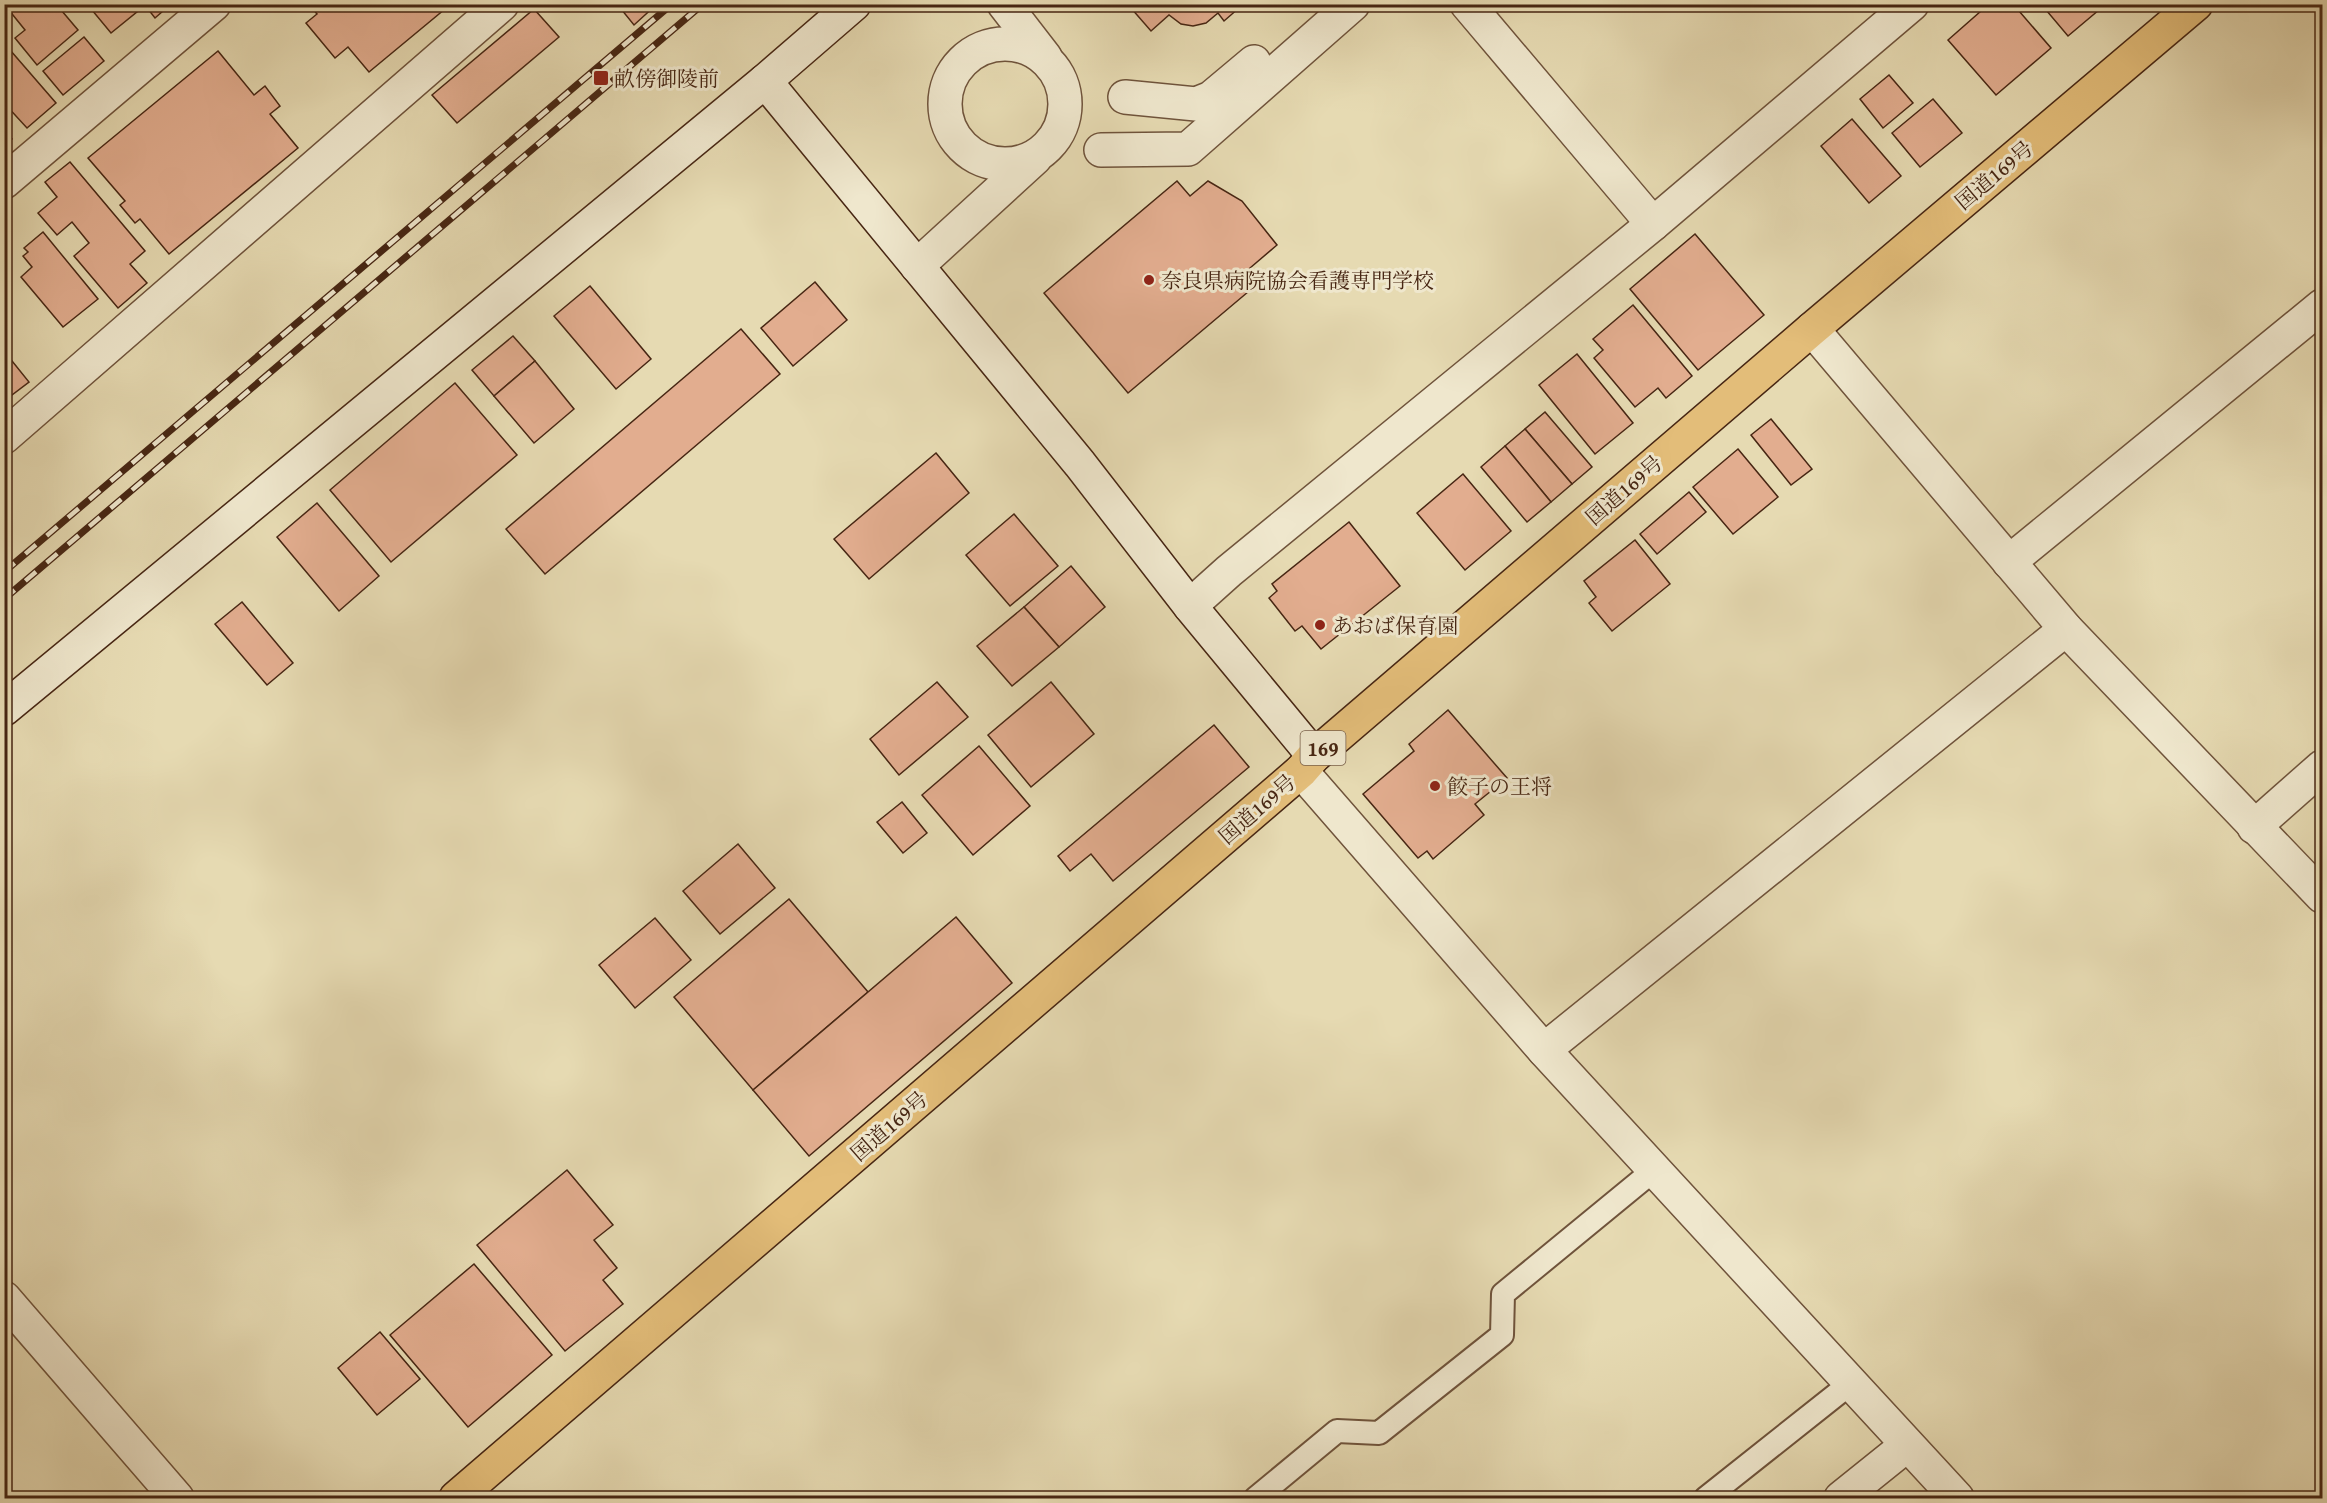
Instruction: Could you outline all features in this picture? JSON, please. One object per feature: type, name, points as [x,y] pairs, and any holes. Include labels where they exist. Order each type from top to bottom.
[{"type":"highway","name":"国道169号","points":[[456,1498],[1812,329],[2196,4]]},
{"type":"street","points":[[4,182],[214,4]]},
{"type":"street","points":[[4,437],[502,4]]},
{"type":"street","points":[[4,709],[765,81],[854,4]]},
{"type":"street","points":[[917,266],[1054,141],[1063,122],[1066,100],[1060,80],[1004,4]]},
{"type":"street","points":[[1125,97],[1196,104],[1211,98],[1322,4]]},
{"type":"street","points":[[1101,150],[1188,148],[1353,4]]},
{"type":"street","points":[[1467,4],[1653,224]]},
{"type":"street","points":[[1190,606],[1653,224],[1912,4]]},
{"type":"street","points":[[1038,155],[1021,162],[1003,165],[984,161],[967,151],[954,137],[946,120],[945,101],[948,82],[958,66],[972,53],[991,45],[1012,44],[1032,50],[1049,63]]},
{"type":"street","points":[[765,81],[1080,464],[1308,763],[1544,1050],[1957,1498]]},
{"type":"street","points":[[2009,562],[2322,306]]},
{"type":"street","points":[[1812,329],[2066,629],[2322,896]]},
{"type":"street","points":[[1544,1050],[2066,629]]},
{"type":"street","points":[[2254,827],[2322,767]]},
{"type":"street","points":[[4,1298],[177,1498]]},
{"type":"street","points":[[1841,1498],[1907,1445]]},
{"type":"lane","points":[[1256,1498],[1337,1431],[1379,1433],[1502,1335],[1503,1294],[1654,1170]]},
{"type":"lane","points":[[1706,1498],[1851,1383]]},
{"type":"building","points":[[4,4],[56,4],[78,30],[37,65],[15,38],[25,30]]},
{"type":"building","points":[[87,4],[133,4],[138,11],[111,33]]},
{"type":"building","points":[[144,4],[171,4],[155,18]]},
{"type":"building","points":[[309,4],[451,4],[369,72],[348,47],[335,58],[306,23],[317,14]]},
{"type":"building","points":[[617,4],[657,4],[634,25]]},
{"type":"building","points":[[1135,4],[1236,4],[1239,8],[1224,21],[1218,13],[1206,23],[1193,26],[1181,24],[1169,15],[1151,31],[1131,8]]},
{"type":"building","points":[[1989,4],[2013,4],[2051,48],[1996,95],[1948,40]]},
{"type":"building","points":[[2041,4],[2106,4],[2068,36]]},
{"type":"building","points":[[534,9],[559,37],[457,123],[432,95]]},
{"type":"building","points":[[84,37],[104,61],[63,95],[43,71]]},
{"type":"building","points":[[4,43],[56,103],[27,128],[4,103]]},
{"type":"building","points":[[218,51],[254,95],[265,86],[280,106],[270,114],[298,148],[169,254],[140,219],[135,223],[120,205],[125,201],[88,158]]},
{"type":"building","points":[[1889,75],[1913,103],[1883,128],[1860,99]]},
{"type":"building","points":[[1933,99],[1962,133],[1920,167],[1892,133]]},
{"type":"building","points":[[1852,119],[1901,176],[1869,203],[1821,146]]},
{"type":"building","points":[[4,130],[12,139],[4,145]]},
{"type":"building","points":[[70,162],[145,251],[130,264],[147,283],[118,308],[74,256],[89,243],[72,222],[57,235],[38,213],[57,197],[45,182]]},
{"type":"building","points":[[1177,181],[1190,196],[1208,181],[1242,201],[1277,245],[1250,268],[1261,281],[1128,393],[1044,293]]},
{"type":"building","points":[[43,232],[98,299],[63,327],[21,277],[32,267],[23,256],[28,252],[24,248]]},
{"type":"building","points":[[1695,234],[1764,315],[1698,370],[1630,289]]},
{"type":"building","points":[[815,282],[847,320],[793,366],[761,328]]},
{"type":"building","points":[[590,286],[651,359],[616,389],[554,316]]},
{"type":"building","points":[[1633,305],[1692,376],[1666,398],[1658,388],[1635,407],[1594,358],[1603,350],[1593,339]]},
{"type":"building","points":[[741,329],[780,374],[545,574],[506,529]]},
{"type":"building","points":[[513,336],[535,361],[494,396],[472,370]]},
{"type":"building","points":[[4,351],[29,382],[4,401]]},
{"type":"building","points":[[1577,354],[1633,423],[1595,454],[1539,385]]},
{"type":"building","points":[[535,361],[574,409],[534,443],[494,396]]},
{"type":"building","points":[[455,383],[517,455],[391,562],[330,490]]},
{"type":"building","points":[[1545,412],[1592,467],[1572,484],[1525,429]]},
{"type":"building","points":[[1771,419],[1812,469],[1791,485],[1751,435]]},
{"type":"building","points":[[1525,429],[1572,484],[1551,502],[1505,446]]},
{"type":"building","points":[[1505,446],[1551,502],[1527,522],[1481,467]]},
{"type":"building","points":[[1738,449],[1778,497],[1733,534],[1693,487]]},
{"type":"building","points":[[936,453],[969,493],[869,579],[834,539]]},
{"type":"building","points":[[1463,474],[1511,531],[1465,570],[1417,513]]},
{"type":"building","points":[[1689,492],[1706,512],[1657,554],[1640,534]]},
{"type":"building","points":[[317,503],[379,576],[339,611],[277,537]]},
{"type":"building","points":[[1014,514],[1058,566],[1010,606],[966,555]]},
{"type":"building","points":[[1349,522],[1400,586],[1321,649],[1302,626],[1295,631],[1269,598],[1277,591],[1272,584]]},
{"type":"building","points":[[1635,540],[1670,584],[1612,631],[1589,603],[1596,597],[1584,581]]},
{"type":"building","points":[[1071,566],[1105,607],[1059,647],[1024,607]]},
{"type":"building","points":[[242,602],[293,663],[267,685],[215,624]]},
{"type":"building","points":[[1024,607],[1059,647],[1012,686],[977,646]]},
{"type":"building","points":[[937,682],[968,717],[899,775],[870,739]]},
{"type":"building","points":[[1051,682],[1094,734],[1031,787],[988,735]]},
{"type":"building","name":"餃子の王将","points":[[1448,710],[1507,778],[1475,804],[1484,815],[1433,859],[1427,851],[1418,858],[1363,794],[1414,751],[1409,744]]},
{"type":"building","points":[[1214,725],[1249,767],[1113,881],[1091,854],[1070,871],[1058,856]]},
{"type":"building","points":[[979,746],[1030,806],[973,855],[922,795]]},
{"type":"building","points":[[902,802],[927,833],[903,853],[877,822]]},
{"type":"building","points":[[738,844],[775,888],[720,934],[683,891]]},
{"type":"building","points":[[789,899],[868,992],[753,1090],[674,997]]},
{"type":"building","points":[[956,917],[1012,983],[809,1156],[753,1090]]},
{"type":"building","points":[[655,918],[691,960],[635,1008],[599,965]]},
{"type":"building","points":[[567,1170],[613,1225],[594,1240],[617,1268],[603,1280],[623,1304],[565,1351],[477,1245]]},
{"type":"building","points":[[474,1264],[552,1355],[468,1427],[390,1335]]},
{"type":"building","points":[[380,1332],[420,1379],[377,1415],[338,1368]]},
{"type":"railway","points":[[4,572],[672,4]]},
{"type":"railway","points":[[4,599],[703,4]]},
{"type":"place","name":"畝傍御陵前","points":[[601,78]]},
{"type":"place","name":"奈良県病院協会看護専門学校","points":[[1149,280]]},
{"type":"place","name":"あおば保育園","points":[[1320,625]]},
{"type":"place","name":"餃子の王将","points":[[1435,786]]}]
